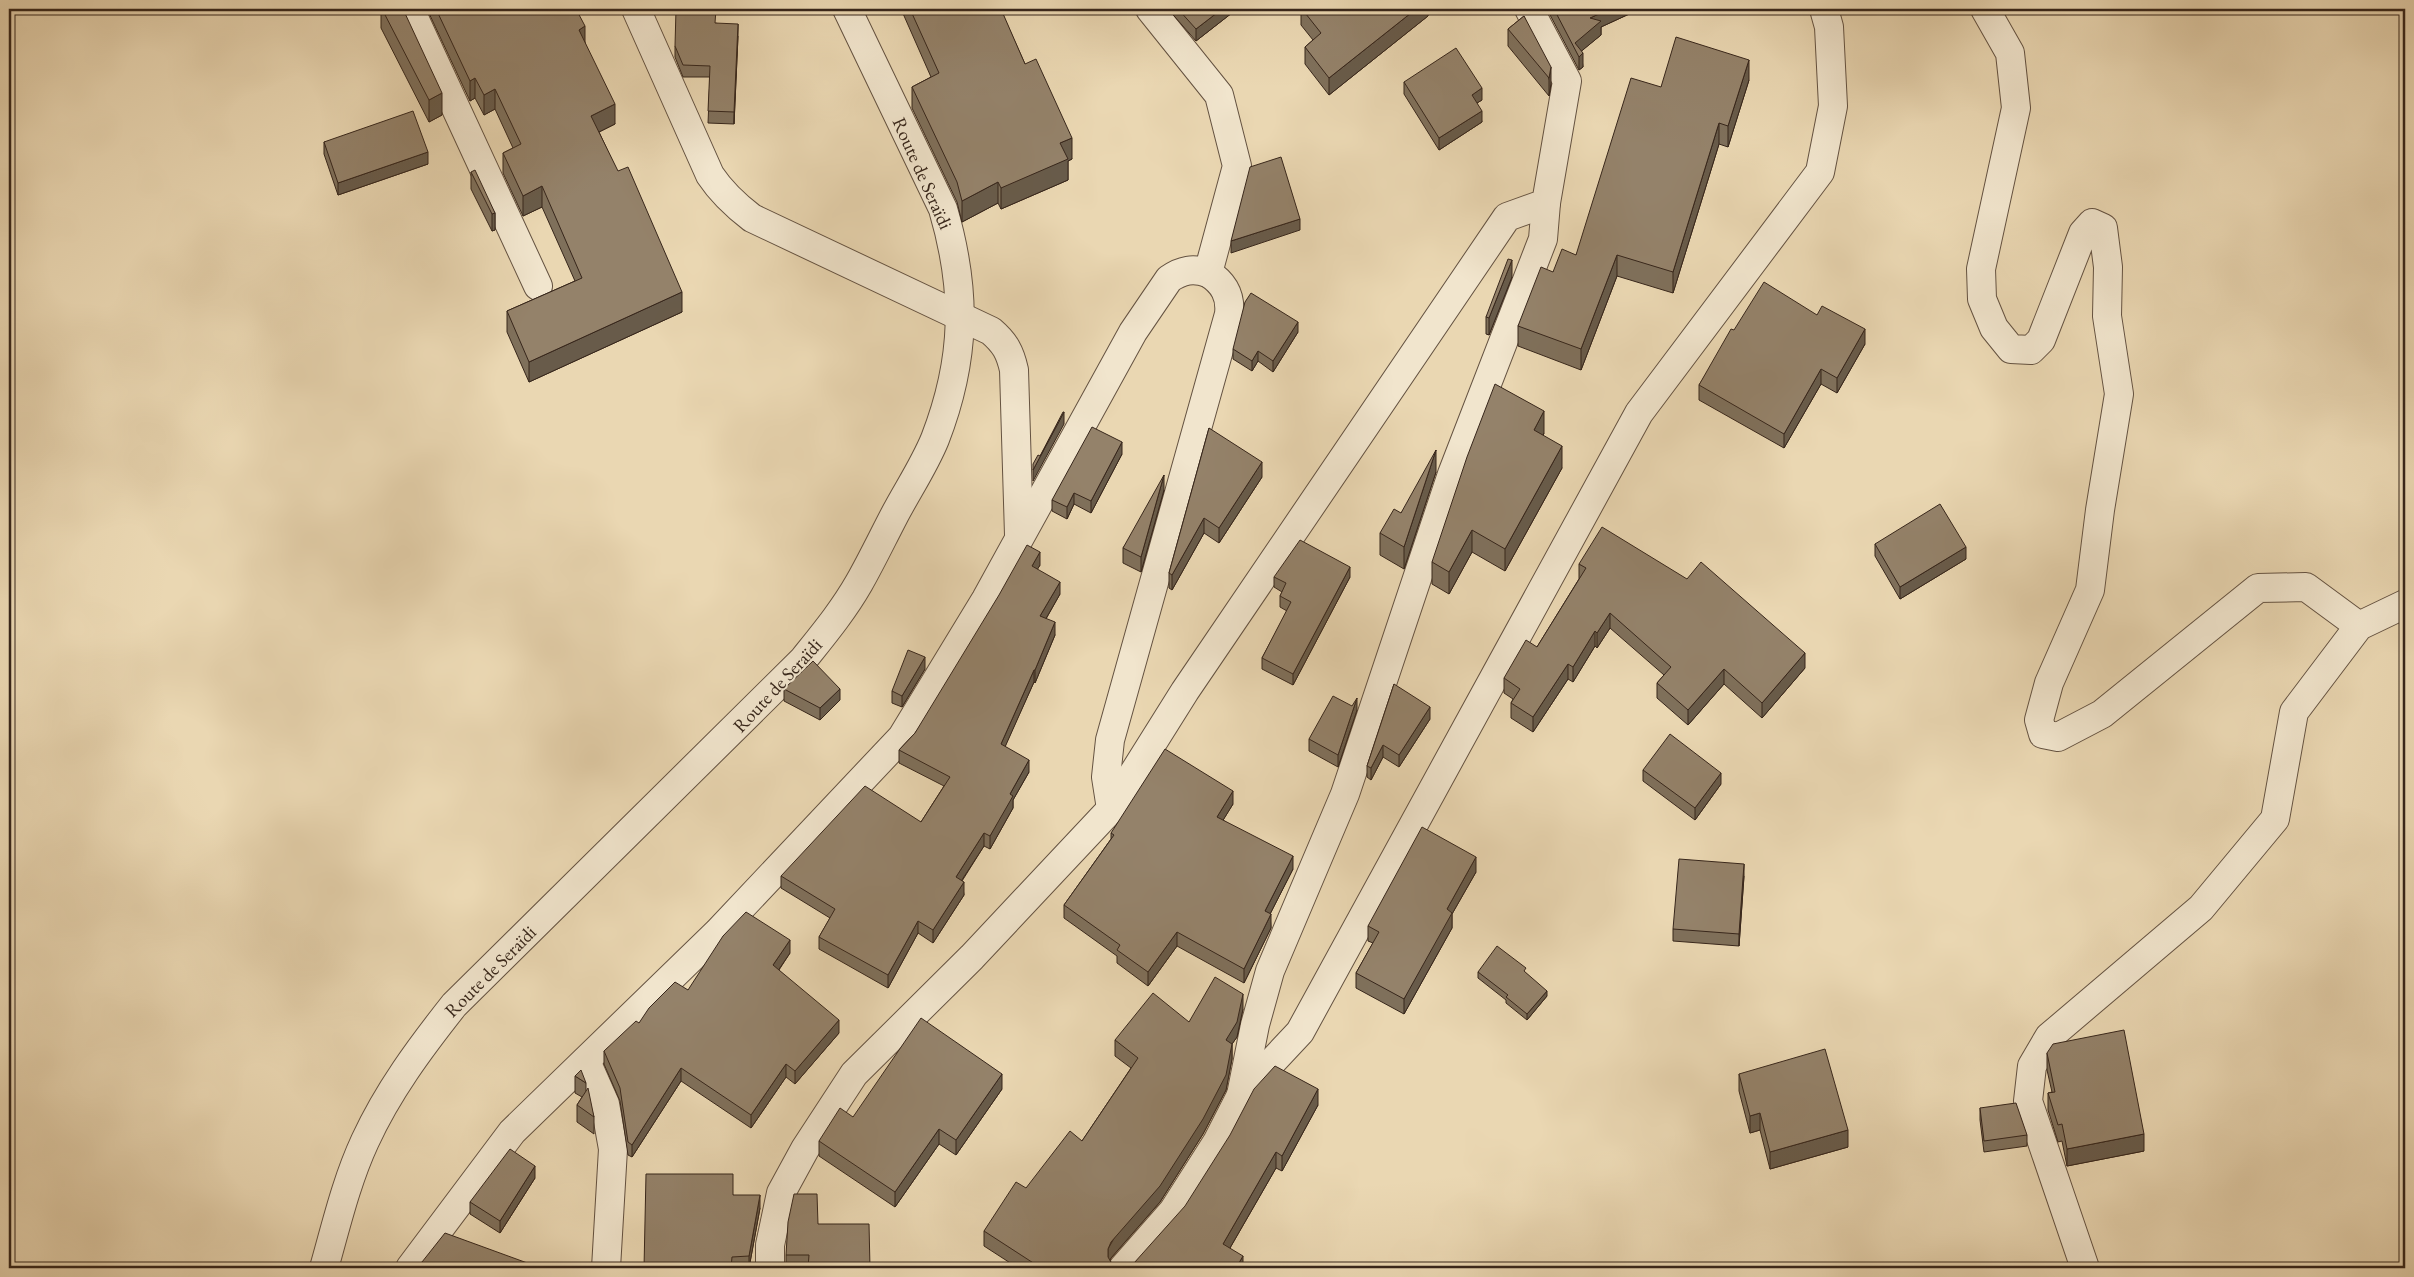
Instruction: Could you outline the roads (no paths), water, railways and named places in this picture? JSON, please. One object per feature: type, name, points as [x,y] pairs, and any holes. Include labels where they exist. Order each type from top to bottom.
[{"type":"street","points":[[410,9],[538,286]]},
{"type":"street","points":[[636,9],[710,175],[735,206],[771,227],[991,331],[1002,340],[1010,353],[1014,370],[1019,535]]},
{"type":"street","name":"Route de Seraïdi","points":[[324,1268],[342,1202],[364,1142],[389,1094],[417,1052],[454,1005],[772,694],[803,660],[833,623],[859,583],[934,441],[949,399],[957,358],[960,317],[959,277],[942,209],[847,9]]},
{"type":"street","points":[[1150,9],[1219,95],[1236,166],[1208,273]]},
{"type":"street","points":[[1123,1268],[1173,1211],[1217,1142],[1241,1095],[1255,1025],[1270,971],[1344,794],[1452,474],[1543,239],[1546,203],[1566,81],[1529,9]]},
{"type":"street","points":[[1241,1095],[1300,1032],[1639,413],[1820,172],[1833,106],[1829,27],[1824,9]]},
{"type":"street","points":[[1985,9],[2010,53],[2016,108],[1981,269],[1982,299],[1994,328],[2011,349],[2032,350],[2041,340],[2083,233],[2092,223],[2103,228],[2108,268],[2107,316],[2119,394],[2100,510],[2090,590],[2049,683],[2039,720],[2044,734],[2058,737],[2102,714],[2258,588],[2306,587],[2359,626]]},
{"type":"street","points":[[770,1268],[770,1245],[781,1193],[805,1149],[854,1074],[972,957],[1111,809],[1190,683],[1507,217],[1546,203]]},
{"type":"street","points":[[410,1268],[512,1132],[718,932],[902,737],[986,599],[1019,535],[1133,332],[1169,279],[1176,274],[1192,270],[1208,273],[1221,283],[1229,298],[1228,314],[1110,740],[1106,777],[1111,809]]},
{"type":"street","points":[[2085,1268],[2028,1101],[2032,1066],[2049,1037],[2201,908],[2275,819],[2294,712],[2359,626],[2405,604]]},
{"type":"street","points":[[586,1061],[605,1104],[613,1149],[606,1268]]}]
